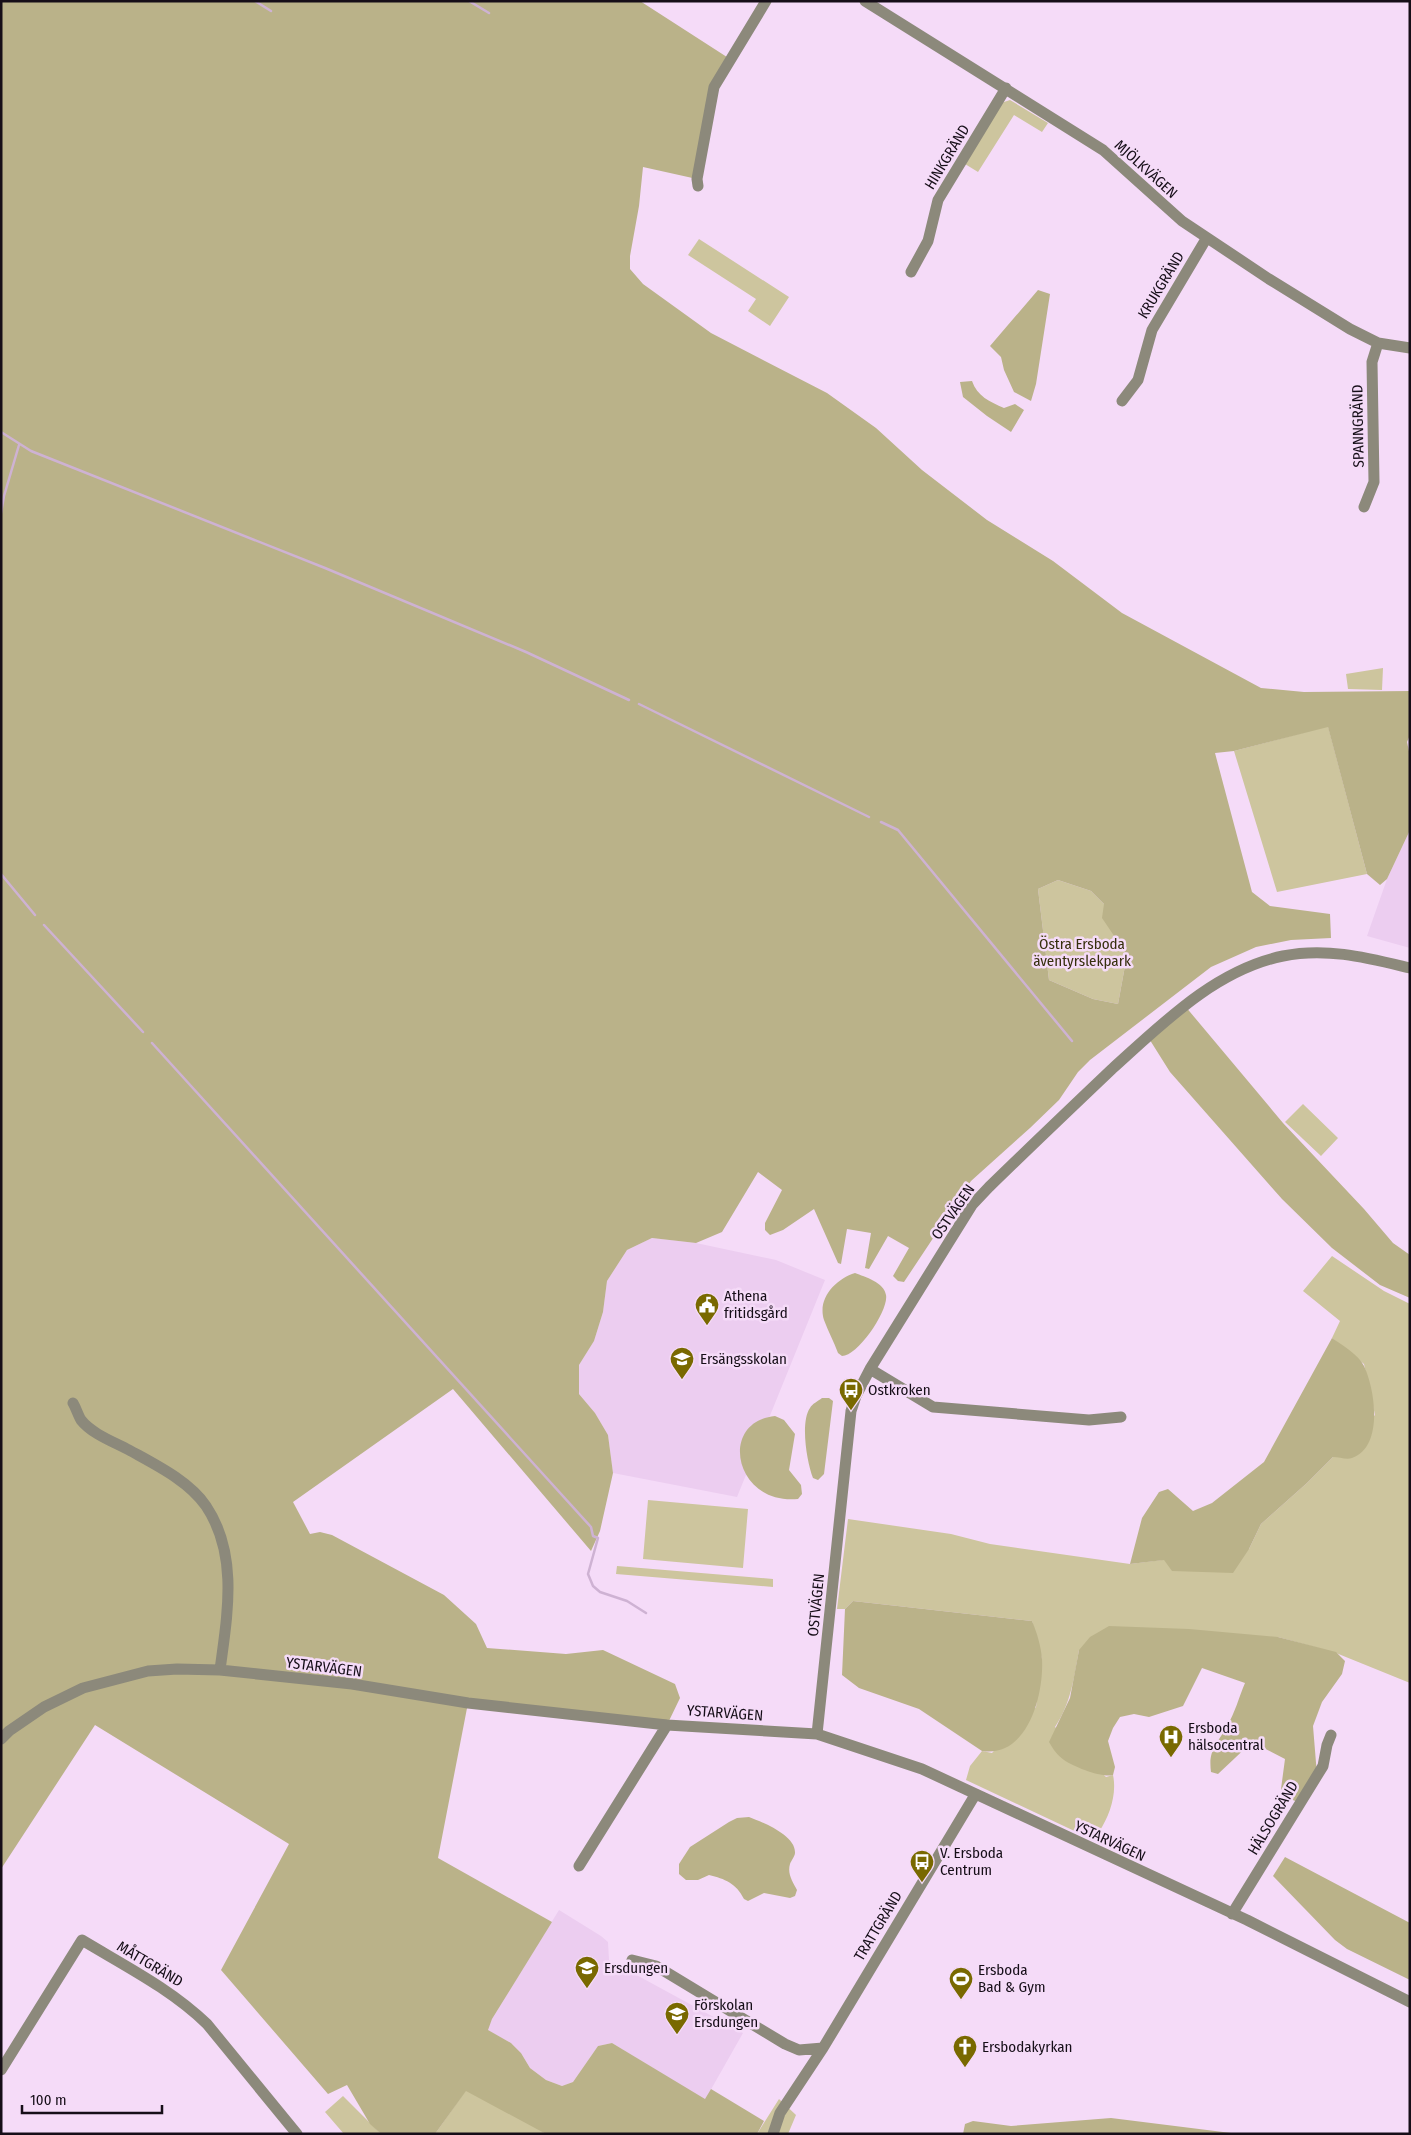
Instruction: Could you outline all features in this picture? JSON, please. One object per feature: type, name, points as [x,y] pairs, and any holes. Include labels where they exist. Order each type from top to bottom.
[{"type":"street","points":[[698,186],[697,179],[714,87],[766,1]]},
{"type":"street","name":"MJÖLKVÄGEN","points":[[865,1],[1103,150],[1182,222],[1206,239],[1350,329],[1378,343],[1410,348]]},
{"type":"street","name":"HINKGRÄND","points":[[911,272],[928,241],[938,200],[1006,88]]},
{"type":"street","name":"KRUKGRÄND","points":[[1122,401],[1138,380],[1152,330],[1206,239]]},
{"type":"street","name":"SPANNGRÄND","points":[[1364,507],[1374,482],[1372,362],[1378,343]]},
{"type":"street","name":"OSTVÄGEN","points":[[817,1734],[849,1418],[856,1396],[870,1370],[978,1199],[1141,1043],[1211,986],[1234,972],[1265,960],[1307,952],[1358,955],[1410,968]]},
{"type":"street","points":[[870,1370],[933,1408],[1089,1420],[1121,1417]]},
{"type":"street","points":[[73,1402],[81,1419],[92,1430],[152,1462],[174,1477],[206,1506],[223,1544],[227,1565],[228,1604],[220,1670]]},
{"type":"street","name":"YSTARVÄGEN","points":[[1,1739],[44,1707],[83,1688],[148,1671],[177,1668],[220,1670],[352,1684],[468,1703],[667,1724],[817,1734],[922,1769],[1232,1914],[1410,2002]]},
{"type":"street","points":[[579,1866],[667,1724]]},
{"type":"street","name":"HÄLSOGRÄND","points":[[1232,1914],[1323,1766],[1327,1745],[1332,1735]]},
{"type":"street","name":"TRATTGRÄND","points":[[773,2134],[780,2113],[823,2048],[975,1795]]},
{"type":"street","name":"MÅTTGRÄND","points":[[1,2070],[82,1940],[174,1995],[195,2012],[207,2024],[297,2134]]},
{"type":"street","points":[[632,1960],[656,1966],[785,2044],[799,2050],[823,2048]]},
{"type":"shaded area","points":[[1,1],[640,1],[730,59],[717,79],[697,179],[643,167],[639,206],[630,256],[630,269],[643,284],[711,333],[827,393],[876,428],[922,470],[987,520],[1053,561],[1122,613],[1261,688],[1304,692],[1410,691],[1410,735],[1407,742],[1410,756],[1410,830],[1387,879],[1380,885],[1367,874],[1328,727],[1234,751],[1215,753],[1252,892],[1270,906],[1330,914],[1331,938],[1291,940],[1256,947],[1211,967],[1090,1060],[1078,1072],[1059,1100],[971,1181],[904,1282],[898,1281],[893,1276],[909,1248],[888,1236],[869,1269],[865,1268],[871,1233],[847,1229],[841,1264],[838,1263],[814,1209],[783,1230],[770,1235],[765,1230],[765,1223],[782,1190],[758,1172],[722,1232],[696,1243],[652,1238],[627,1250],[607,1281],[603,1312],[594,1341],[579,1365],[579,1394],[595,1413],[608,1435],[613,1473],[600,1531],[591,1551],[453,1389],[293,1502],[310,1534],[320,1532],[332,1535],[444,1595],[476,1624],[487,1648],[566,1654],[603,1650],[675,1684],[680,1698],[667,1725],[468,1703],[438,1858],[552,1922],[492,2019],[488,2030],[511,2043],[521,2053],[530,2068],[546,2080],[562,2086],[573,2082],[598,2046],[612,2043],[705,2099],[711,2089],[764,2121],[757,2134],[546,2134],[466,2091],[435,2134],[381,2134],[370,2124],[347,2085],[328,2094],[221,1970],[289,1844],[95,1725],[1,1869]],"holes":[[[1058,880],[1091,891],[1104,904],[1102,918],[1127,955],[1118,1004],[1093,999],[1049,980],[1038,889]]]},
{"type":"shaded area","points":[[1038,290],[1050,294],[1036,384],[1031,401],[1014,392],[1004,370],[1001,357],[990,346]]},
{"type":"shaded area","points":[[972,381],[977,391],[989,401],[1004,408],[1015,404],[1024,410],[1011,432],[963,397],[960,382]]},
{"type":"shaded area","points":[[1410,830],[1410,948],[1367,936],[1387,879]]},
{"type":"shaded area","points":[[1185,1006],[1283,1123],[1364,1209],[1393,1243],[1410,1255],[1410,1298],[1380,1285],[1332,1248],[1282,1199],[1170,1072],[1148,1037]]},
{"type":"shaded area","name":"Ersängsskolan","points":[[652,1238],[696,1243],[776,1260],[825,1280],[737,1497],[613,1473],[608,1435],[595,1413],[579,1394],[579,1365],[594,1341],[603,1312],[607,1281],[627,1250]]},
{"type":"shaded area","points":[[855,1273],[878,1283],[885,1290],[886,1302],[878,1321],[864,1341],[849,1354],[842,1356],[838,1353],[824,1320],[823,1304],[830,1290],[835,1285]]},
{"type":"shaded area","points":[[1332,1338],[1350,1350],[1362,1362],[1368,1376],[1373,1402],[1373,1430],[1369,1442],[1362,1452],[1350,1459],[1333,1457],[1261,1524],[1249,1549],[1233,1573],[1172,1571],[1164,1560],[1130,1564],[1142,1518],[1159,1492],[1168,1489],[1193,1511],[1212,1503],[1264,1462]]},
{"type":"shaded area","points":[[822,1398],[829,1398],[833,1401],[824,1474],[818,1480],[813,1478],[809,1463],[805,1423],[811,1407]]},
{"type":"shaded area","points":[[775,1416],[784,1420],[795,1434],[789,1470],[801,1485],[802,1494],[798,1499],[776,1497],[759,1489],[748,1477],[741,1462],[740,1446],[746,1432],[757,1422]]},
{"type":"shaded area","points":[[853,1601],[1032,1621],[1041,1649],[1042,1673],[1036,1705],[1030,1721],[1022,1734],[1011,1744],[998,1750],[982,1751],[919,1709],[859,1688],[842,1675],[845,1609]]},
{"type":"shaded area","points":[[1109,1626],[1189,1629],[1278,1637],[1336,1652],[1345,1661],[1342,1674],[1322,1702],[1313,1726],[1317,1775],[1300,1803],[1288,1798],[1281,1789],[1285,1759],[1252,1742],[1218,1774],[1211,1772],[1212,1752],[1232,1716],[1245,1683],[1202,1668],[1183,1706],[1149,1717],[1134,1714],[1120,1717],[1108,1741],[1115,1767],[1113,1775],[1102,1775],[1081,1769],[1059,1756],[1049,1742],[1070,1698],[1079,1650],[1090,1637]]},
{"type":"shaded area","points":[[749,1817],[777,1830],[790,1840],[794,1846],[795,1854],[789,1871],[797,1890],[795,1896],[790,1898],[764,1893],[748,1901],[744,1899],[734,1885],[720,1878],[709,1875],[698,1880],[686,1880],[679,1874],[679,1864],[690,1847],[729,1822],[737,1818]]},
{"type":"shaded area","points":[[1285,1857],[1410,1923],[1410,1980],[1347,1949],[1335,1940],[1273,1876]]},
{"type":"shaded area","name":"Ersdungen","points":[[559,1910],[608,1942],[609,1960],[743,2033],[705,2100],[612,2043],[598,2046],[573,2082],[562,2086],[546,2080],[530,2068],[521,2053],[511,2043],[487,2030]]},
{"type":"shaded area","points":[[1111,2118],[1239,2134],[963,2134],[965,2124],[973,2121],[1011,2126]]},
{"type":"green space","points":[[1010,100],[1048,123],[1042,132],[1014,115],[978,172],[965,164],[1001,103]]},
{"type":"green space","points":[[699,239],[789,297],[770,326],[748,311],[756,299],[688,255]]},
{"type":"green space","points":[[1383,668],[1382,690],[1348,689],[1346,674]]},
{"type":"green space","points":[[1328,726],[1367,874],[1277,892],[1234,751]]},
{"type":"green space","name":"Östra Ersboda äventyrslekpark","points":[[1058,880],[1091,891],[1104,904],[1127,955],[1118,1004],[1093,999],[1049,980],[1038,889]]},
{"type":"green space","points":[[1303,1104],[1338,1138],[1321,1156],[1285,1122]]},
{"type":"green space","points":[[1332,1256],[1384,1291],[1410,1304],[1410,1683],[1336,1653],[1278,1637],[1079,1650],[1065,1709],[1055,1727],[1106,1777],[1113,1775],[1114,1790],[1112,1804],[1099,1832],[1083,1835],[966,1780],[970,1766],[982,1751],[992,1753],[1036,1707],[1042,1659],[1032,1621],[853,1601],[845,1609],[837,1609],[848,1519],[951,1534],[990,1544],[1130,1564],[1249,1549],[1261,1524],[1307,1483],[1375,1415],[1364,1364],[1332,1338],[1340,1321],[1303,1291]]},
{"type":"green space","points":[[648,1500],[748,1509],[743,1568],[643,1559]]},
{"type":"green space","points":[[617,1566],[773,1579],[773,1587],[616,1574]]},
{"type":"green space","points":[[466,2090],[537,2128],[546,2134],[435,2134]]},
{"type":"green space","points":[[343,2096],[381,2134],[344,2134],[325,2112]]},
{"type":"green space","points":[[779,2099],[796,2115],[788,2134],[757,2134]]},
{"type":"waterway","points":[[255,1],[271,11]]},
{"type":"waterway","points":[[469,1],[489,13]]},
{"type":"waterway","points":[[1,432],[31,451],[325,568],[526,652],[629,700]]},
{"type":"waterway","points":[[1,513],[19,445]]},
{"type":"waterway","points":[[639,704],[869,817]]},
{"type":"waterway","points":[[881,822],[898,830],[1072,1041]]},
{"type":"waterway","points":[[1,874],[35,915]]},
{"type":"waterway","points":[[44,925],[143,1032]]},
{"type":"waterway","points":[[152,1043],[591,1527],[593,1536],[598,1538],[588,1574],[593,1586],[600,1592],[627,1601],[646,1613]]},
{"type":"place","name":"Athena fritidsgård","points":[[707,1326]]},
{"type":"place","name":"Ersängsskolan","points":[[682,1380]]},
{"type":"place","name":"Ostkroken","points":[[851,1411]]},
{"type":"place","name":"Ersboda hälsocentral","points":[[1171,1758]]},
{"type":"place","name":"V. Ersboda Centrum","points":[[922,1883]]},
{"type":"place","name":"Ersdungen","points":[[587,1989]]},
{"type":"place","name":"Ersboda Bad & Gym","points":[[961,2000]]},
{"type":"place","name":"Förskolan Ersdungen","points":[[677,2035]]},
{"type":"place","name":"Ersbodakyrkan","points":[[965,2068]]}]
